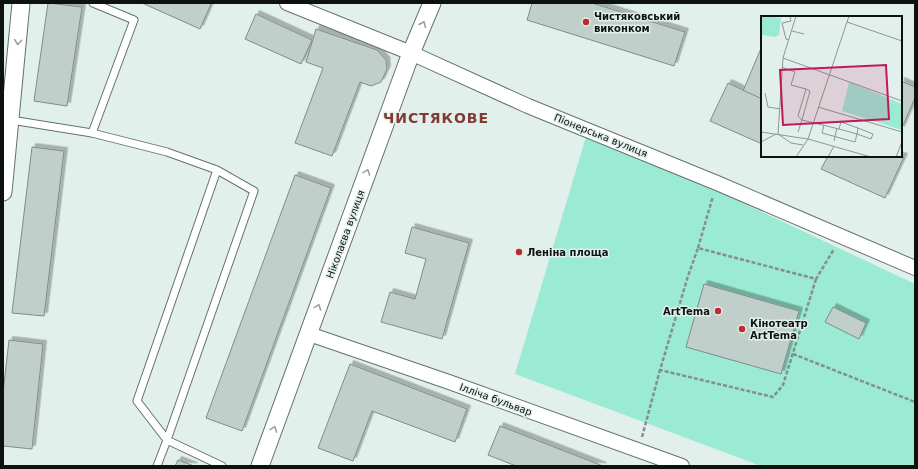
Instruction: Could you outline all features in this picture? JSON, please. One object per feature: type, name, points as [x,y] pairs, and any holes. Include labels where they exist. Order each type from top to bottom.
[{"type":"street","points":[[3,192],[21,3]]},
{"type":"street","name":"Піонерська вулиця","points":[[287,3],[411,53],[528,106],[717,183],[915,268]]},
{"type":"street","name":"Ніколаєва вулиця","points":[[260,466],[411,53],[432,3]]},
{"type":"street","name":"Ілліча бульвар","points":[[309,334],[449,382],[682,466]]},
{"type":"lane","points":[[92,133],[134,20],[93,3]]},
{"type":"lane","points":[[11,120],[92,133],[166,152],[217,170],[254,191],[157,466]]},
{"type":"lane","points":[[217,170],[137,401],[167,440],[222,466]]},
{"type":"path","points":[[638,451],[660,370],[717,183]]},
{"type":"path","points":[[660,370],[773,397],[783,385],[816,279],[842,237]]},
{"type":"path","points":[[698,248],[816,279]]},
{"type":"path","points":[[793,354],[915,402]]},
{"type":"green space","points":[[588,130],[915,284],[915,466],[761,466],[515,374]]},
{"type":"building","points":[[48,3],[82,7],[67,106],[34,101]]},
{"type":"building","points":[[142,3],[208,3],[211,4],[200,29]]},
{"type":"building","points":[[532,3],[592,3],[685,32],[674,66],[527,20]]},
{"type":"building","points":[[256,14],[312,40],[301,64],[245,39]]},
{"type":"building","points":[[316,29],[377,50],[386,60],[387,69],[381,82],[371,86],[360,82],[332,156],[295,143],[323,68],[306,62]]},
{"type":"building","points":[[761,48],[761,100],[743,91]]},
{"type":"building","points":[[902,81],[915,87],[915,98],[902,128]]},
{"type":"building","points":[[728,83],[761,99],[761,144],[710,121]]},
{"type":"building","points":[[32,147],[64,151],[44,316],[12,313]]},
{"type":"building","points":[[827,157],[904,157],[885,198],[821,169]]},
{"type":"building","points":[[295,175],[331,188],[242,431],[206,418]]},
{"type":"building","points":[[412,227],[469,243],[442,339],[381,322],[390,292],[415,299],[426,259],[405,253]]},
{"type":"building","name":"Кінотеатр ArtTema","points":[[704,284],[799,311],[781,374],[686,347]]},
{"type":"building","points":[[833,307],[866,323],[859,339],[825,322]]},
{"type":"building","points":[[9,340],[43,344],[32,449],[3,446],[3,393]]},
{"type":"building","points":[[350,364],[467,409],[455,442],[372,411],[353,461],[318,448]]},
{"type":"building","points":[[500,426],[603,466],[516,466],[488,455]]},
{"type":"building","points":[[178,460],[194,466],[175,466]]},
{"type":"place","name":"Чистяковський виконком","points":[[586,22]]},
{"type":"place","name":"Леніна площа","points":[[519,252]]},
{"type":"place","name":"ArtTema","points":[[718,311]]},
{"type":"place","name":"Кінотеатр ArtTema","points":[[742,329]]},
{"type":"district","name":"ЧИСТЯКОВЕ","points":[[436,118]]}]
